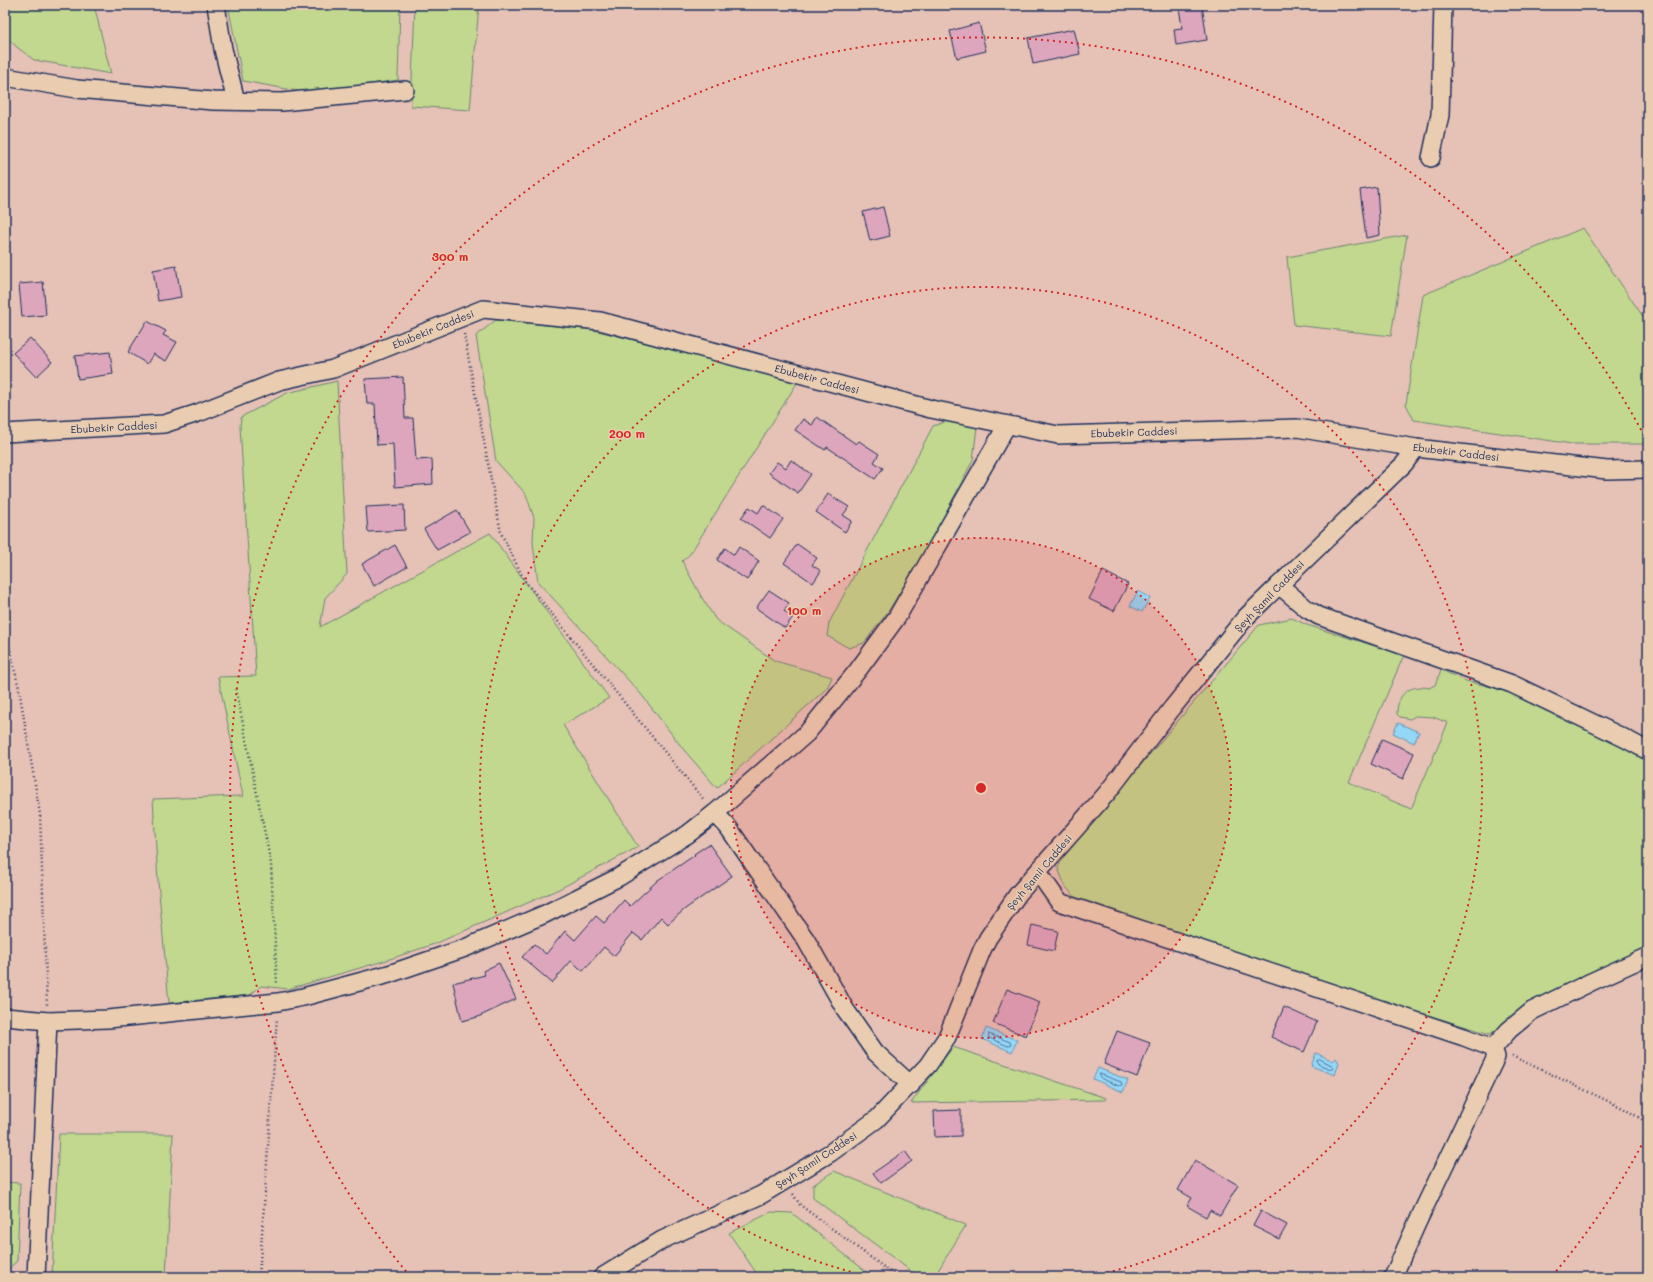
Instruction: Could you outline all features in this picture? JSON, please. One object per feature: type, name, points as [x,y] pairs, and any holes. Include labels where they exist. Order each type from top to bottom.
[{"type":"street","points":[[216,5],[223,48],[236,101]]},
{"type":"street","points":[[1431,158],[1440,115],[1443,5]]},
{"type":"street","points":[[5,77],[77,89],[172,98],[236,101],[282,102],[405,90]]},
{"type":"street","name":"Ebubekir Caddesi","points":[[5,433],[164,424],[198,413],[279,381],[332,369],[483,309],[600,322],[931,409],[1058,436],[1297,428],[1416,448],[1607,470],[1648,469]]},
{"type":"street","points":[[5,1017],[48,1021],[108,1019],[278,1002],[303,997],[389,974],[465,948],[545,914],[619,877],[688,834],[715,813],[807,734],[858,670],[897,617],[1007,425]]},
{"type":"street","name":"Şeyh Şamil Caddesi","points":[[602,1277],[662,1240],[761,1195],[830,1153],[877,1119],[911,1085],[928,1065],[948,1037],[982,950],[988,938],[1018,894],[1107,793],[1173,707],[1245,618],[1404,464],[1416,448]]},
{"type":"street","points":[[1279,585],[1307,609],[1319,616],[1512,684],[1648,751]]},
{"type":"street","points":[[715,813],[728,827],[806,940],[845,1009],[875,1052],[911,1085]]},
{"type":"street","points":[[1038,872],[1059,902],[1493,1048]]},
{"type":"street","points":[[1493,1048],[1510,1030],[1532,1011],[1648,956]]},
{"type":"street","points":[[36,1277],[48,1021]]},
{"type":"street","points":[[1393,1277],[1446,1161],[1496,1058],[1493,1048]]},
{"type":"path","points":[[461,319],[501,533],[522,574],[535,593],[715,813]]},
{"type":"path","points":[[5,627],[18,689],[40,814],[48,1021]]},
{"type":"path","points":[[236,689],[271,864],[278,1002],[259,1277]]},
{"type":"path","points":[[1493,1048],[1623,1108],[1648,1123]]},
{"type":"path","points":[[784,1181],[800,1205],[897,1277]]},
{"type":"green space","points":[[5,5],[94,5],[111,74],[34,60],[5,36]]},
{"type":"green space","points":[[228,5],[400,5],[398,80],[309,93],[243,81]]},
{"type":"green space","points":[[415,5],[479,5],[470,110],[411,106]]},
{"type":"green space","points":[[1583,228],[1648,324],[1648,444],[1572,444],[1414,420],[1406,404],[1423,295]]},
{"type":"green space","points":[[1407,235],[1391,336],[1294,325],[1287,257]]},
{"type":"green space","points":[[496,320],[594,330],[797,383],[690,554],[682,561],[716,620],[775,661],[832,677],[827,688],[717,788],[684,750],[641,694],[538,582],[533,543],[534,518],[526,494],[496,461],[476,336]]},
{"type":"green space","points":[[337,381],[347,574],[325,598],[320,627],[490,533],[609,698],[563,725],[638,847],[559,889],[437,943],[387,960],[288,989],[261,986],[250,995],[169,1003],[158,881],[153,799],[243,796],[218,677],[256,676],[240,427],[241,417],[287,393]]},
{"type":"green space","points":[[953,419],[977,427],[973,460],[928,547],[887,613],[864,643],[849,648],[827,636],[829,623],[933,426]]},
{"type":"green space","points":[[1292,618],[1307,625],[1404,655],[1349,782],[1411,809],[1448,723],[1433,717],[1415,716],[1410,719],[1400,717],[1397,714],[1399,701],[1410,689],[1422,687],[1429,688],[1435,685],[1441,670],[1466,681],[1504,690],[1621,745],[1648,760],[1648,948],[1531,1006],[1490,1034],[1365,996],[1075,897],[1065,886],[1058,868],[1064,856],[1259,625]]},
{"type":"green space","points":[[953,1047],[1106,1098],[1106,1100],[911,1103]]},
{"type":"green space","points":[[59,1134],[173,1134],[166,1277],[52,1277]]},
{"type":"green space","points":[[834,1171],[966,1225],[934,1277],[919,1277],[813,1198],[813,1185]]},
{"type":"green space","points":[[5,1182],[20,1183],[17,1261],[6,1271]]},
{"type":"green space","points":[[771,1212],[792,1213],[873,1277],[759,1277],[729,1233]]},
{"type":"water","points":[[1138,591],[1150,598],[1142,612],[1130,606]]},
{"type":"water","points":[[1398,723],[1419,732],[1414,743],[1393,733]]},
{"type":"water","points":[[986,1028],[1017,1040],[1012,1052],[982,1039]]},
{"type":"water","points":[[1316,1053],[1333,1061],[1336,1058],[1339,1063],[1335,1075],[1311,1066]]},
{"type":"water","points":[[1098,1068],[1128,1080],[1123,1092],[1093,1079]]},
{"type":"building","points":[[1202,5],[1207,40],[1176,45],[1174,29],[1182,28],[1179,7]]},
{"type":"building","points":[[979,23],[986,51],[957,58],[950,31]]},
{"type":"building","points":[[1074,29],[1080,54],[1033,64],[1028,38]]},
{"type":"building","points":[[1377,187],[1380,235],[1366,238],[1360,190]]},
{"type":"building","points":[[883,207],[890,236],[870,241],[863,212]]},
{"type":"building","points":[[176,266],[181,297],[158,301],[153,270]]},
{"type":"building","points":[[43,282],[46,315],[22,317],[19,284]]},
{"type":"building","points":[[147,321],[166,331],[163,335],[177,342],[166,361],[153,354],[147,364],[128,352]]},
{"type":"building","points":[[30,338],[52,362],[36,377],[13,353]]},
{"type":"building","points":[[110,352],[113,374],[78,379],[75,356]]},
{"type":"building","points":[[403,377],[405,418],[413,418],[416,460],[432,459],[433,484],[395,487],[393,444],[377,445],[375,404],[367,404],[365,379]]},
{"type":"building","points":[[817,417],[856,444],[859,441],[879,454],[874,462],[883,468],[875,479],[827,447],[825,450],[795,430],[803,419],[812,425]]},
{"type":"building","points":[[791,460],[811,474],[798,493],[769,473],[777,462],[786,468]]},
{"type":"building","points":[[828,494],[849,507],[843,515],[852,521],[845,532],[816,512]]},
{"type":"building","points":[[404,505],[405,530],[368,532],[366,507]]},
{"type":"building","points":[[763,505],[783,519],[770,538],[741,518],[749,507],[758,513]]},
{"type":"building","points":[[457,510],[470,532],[437,550],[424,529]]},
{"type":"building","points":[[797,544],[817,558],[812,565],[821,571],[813,583],[784,563]]},
{"type":"building","points":[[395,545],[407,567],[374,586],[362,564]]},
{"type":"building","points":[[739,547],[759,561],[747,580],[717,560],[725,548],[734,555]]},
{"type":"building","points":[[1103,571],[1128,584],[1114,611],[1089,599]]},
{"type":"building","points":[[769,590],[789,603],[784,611],[793,617],[785,628],[756,608]]},
{"type":"building","points":[[1382,739],[1414,753],[1403,779],[1371,764]]},
{"type":"building","points":[[709,844],[732,876],[685,909],[668,924],[661,917],[642,940],[633,933],[614,956],[604,947],[583,971],[571,961],[552,983],[522,957],[534,944],[546,954],[565,931],[575,940],[596,916],[604,923],[624,900],[630,906],[658,880]]},
{"type":"building","points":[[1032,925],[1058,931],[1054,951],[1028,945]]},
{"type":"building","points":[[499,963],[516,999],[478,1017],[462,1021],[453,983],[485,975],[483,971]]},
{"type":"building","points":[[1007,989],[1040,1002],[1026,1036],[993,1023]]},
{"type":"building","points":[[1284,1007],[1317,1022],[1304,1052],[1271,1037]]},
{"type":"building","points":[[1117,1031],[1150,1043],[1137,1077],[1104,1064]]},
{"type":"building","points":[[961,1110],[961,1136],[935,1137],[934,1111]]},
{"type":"building","points":[[905,1151],[912,1161],[881,1183],[873,1173]]},
{"type":"building","points":[[1195,1160],[1238,1185],[1220,1216],[1210,1210],[1206,1217],[1187,1206],[1192,1198],[1178,1190]]},
{"type":"building","points":[[1261,1211],[1287,1225],[1279,1239],[1253,1226]]}]
